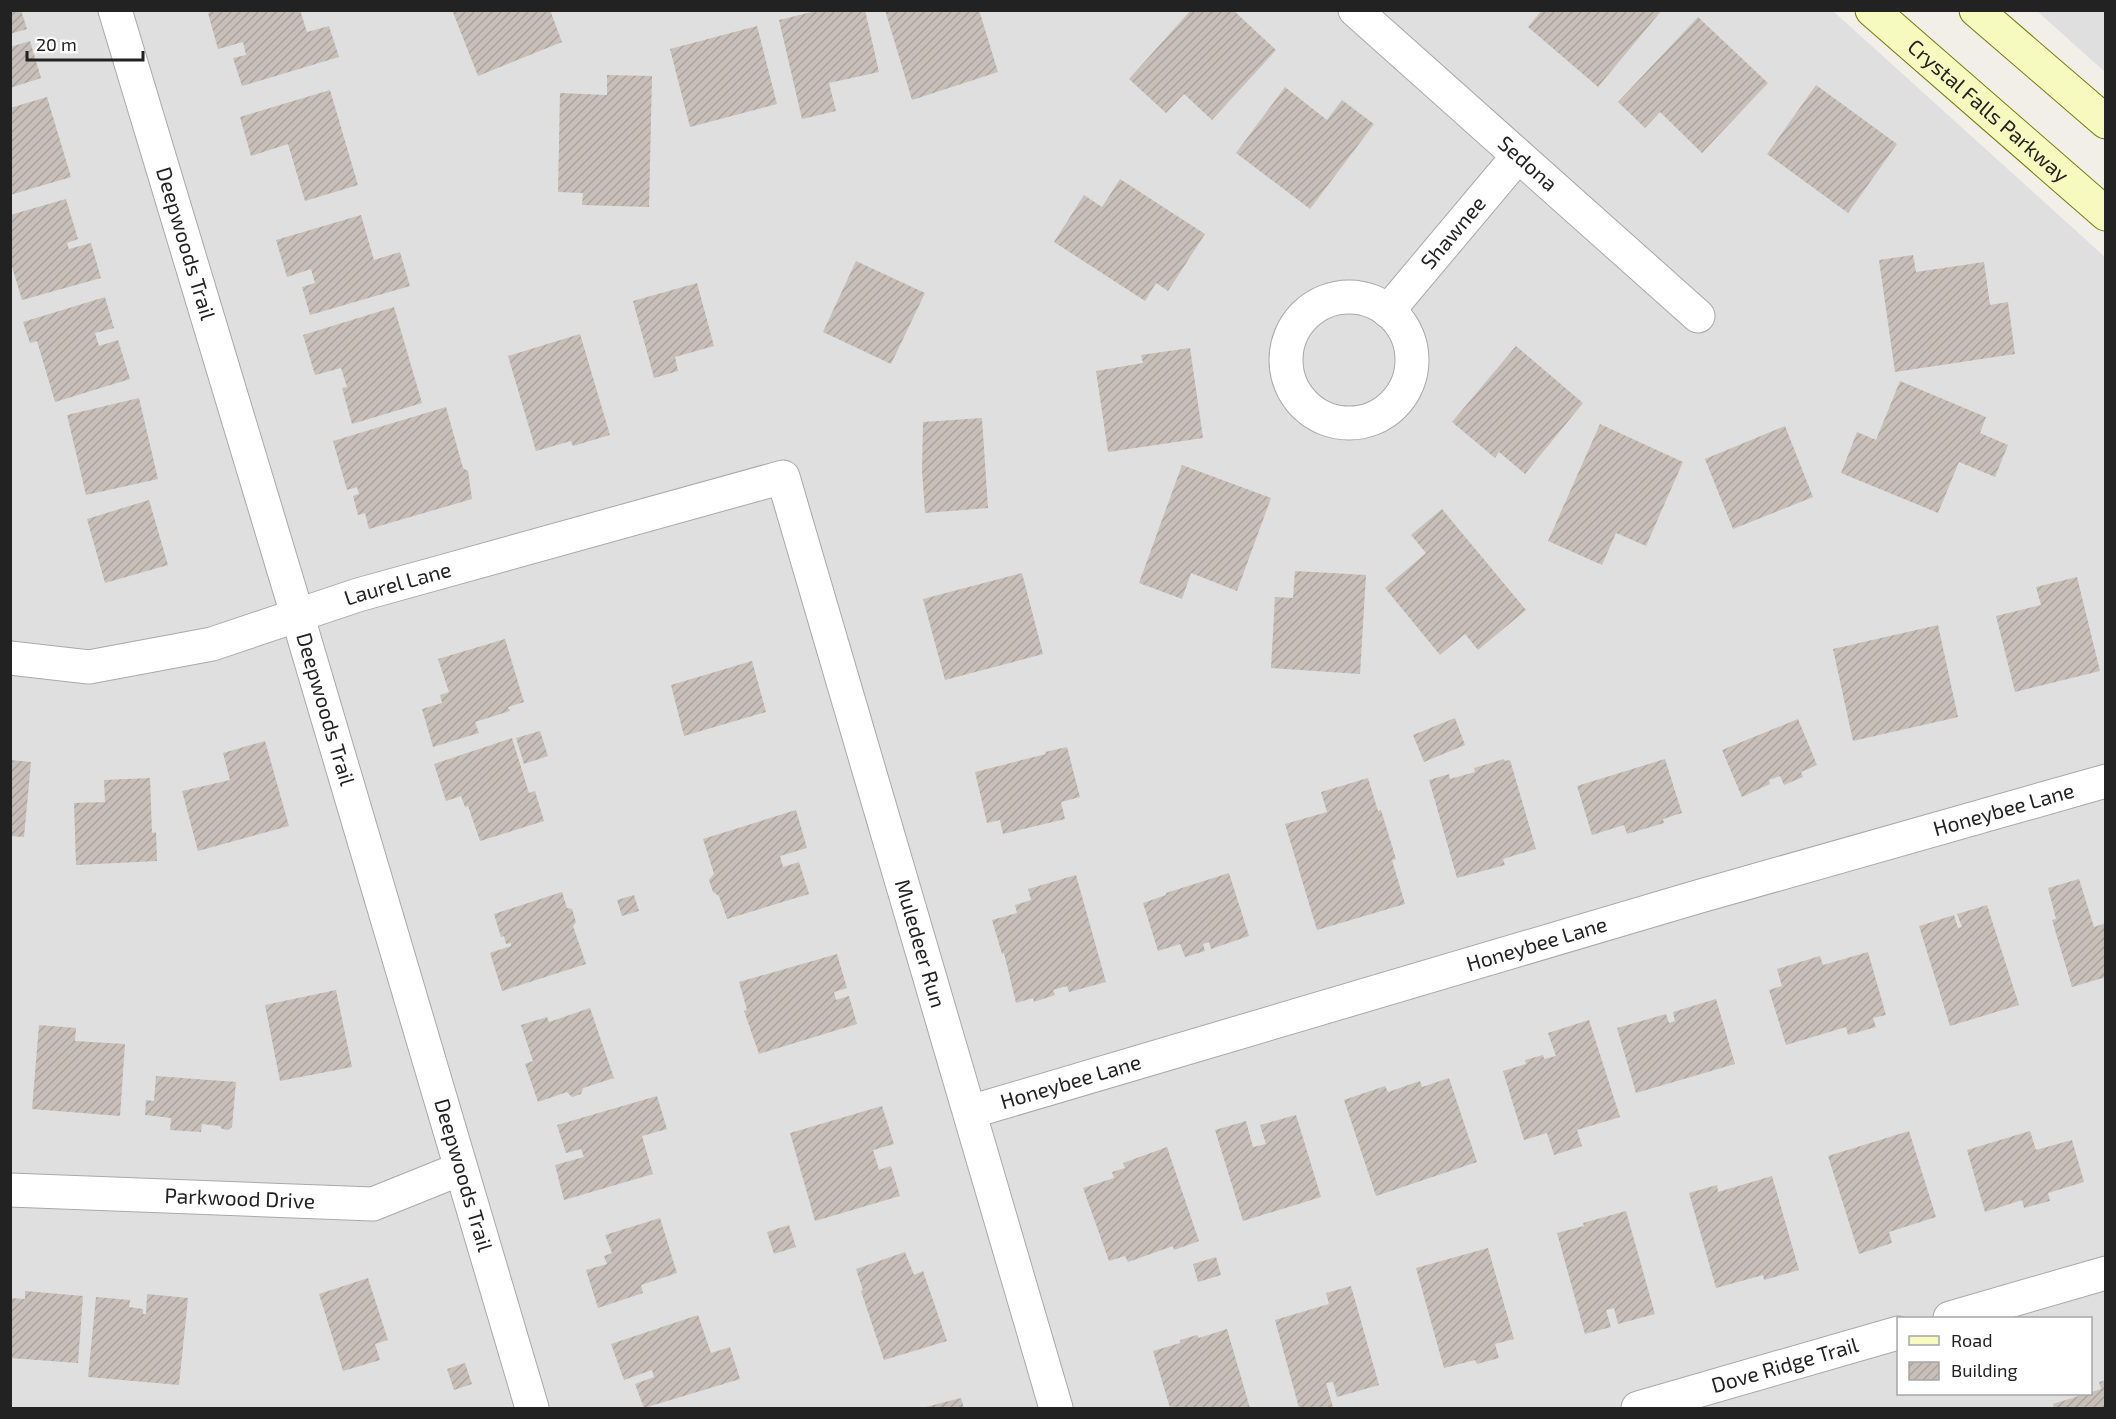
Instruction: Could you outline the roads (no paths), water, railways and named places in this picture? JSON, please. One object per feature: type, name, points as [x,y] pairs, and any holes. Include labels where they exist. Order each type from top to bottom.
[{"type":"main road","name":"Crystal Falls Parkway","points":[[1872,10],[2106,214]]},
{"type":"main road","points":[[1976,10],[2106,122]]},
{"type":"street","name":"Deepwoods Trail","points":[[115,10],[532,1408]]},
{"type":"street","name":"Sedona","points":[[1355,10],[1698,316]]},
{"type":"street","name":"Shawnee","points":[[1388,311],[1518,156]]},
{"type":"street","name":"Laurel Lane","points":[[10,658],[89,667],[212,644],[369,591],[783,477]]},
{"type":"street","name":"Muledeer Run","points":[[783,477],[1056,1408]]},
{"type":"street","name":"Honeybee Lane","points":[[970,1112],[1686,900],[2106,781]]},
{"type":"street","name":"Parkwood Drive","points":[[10,1190],[373,1204],[460,1169]]},
{"type":"street","points":[[1954,1317],[2106,1274]]},
{"type":"street","name":"Dove Ridge Trail","points":[[1638,1408],[1897,1334]]}]
